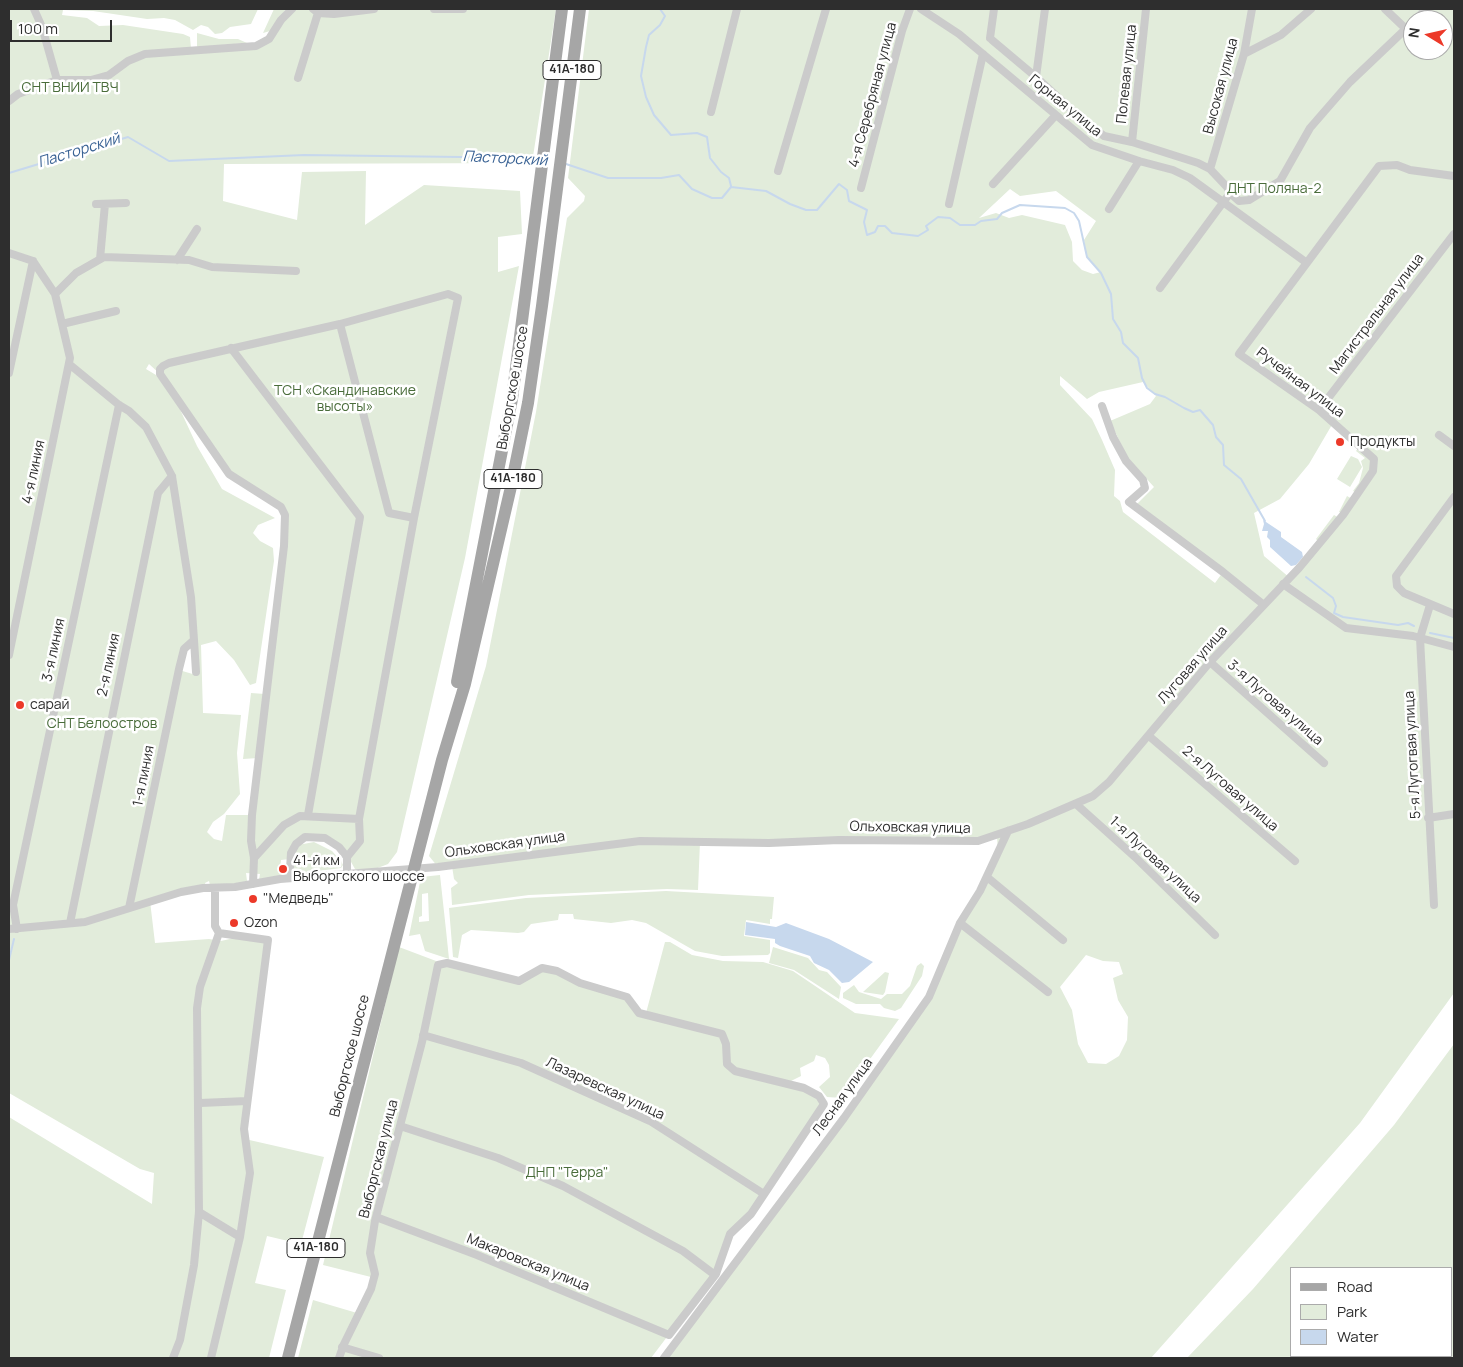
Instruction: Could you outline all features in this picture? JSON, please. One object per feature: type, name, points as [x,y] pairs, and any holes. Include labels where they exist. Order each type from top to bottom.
[{"type":"main road","name":"Выборгское шоссе","points":[[442,760],[512,398],[535,231],[562,9]]},
{"type":"main road","name":"Выборгское шоссе","points":[[288,1358],[442,760],[470,666],[510,491],[528,403],[580,9]]},
{"type":"street","points":[[34,9],[42,27],[57,80]]},
{"type":"street","points":[[9,101],[18,94],[57,80],[91,80],[101,77],[115,72],[128,61],[145,54],[256,46],[269,39],[281,20],[292,9]]},
{"type":"street","points":[[298,78],[315,11],[341,14],[374,9]]},
{"type":"street","points":[[434,9],[463,9]]},
{"type":"street","points":[[711,112],[737,9]]},
{"type":"street","points":[[778,171],[826,9]]},
{"type":"street","name":"4-я Серебряная улица","points":[[861,188],[896,50],[910,9]]},
{"type":"street","name":"Горная улица","points":[[921,9],[959,34],[1092,145],[1139,162],[1173,170],[1190,178],[1306,263]]},
{"type":"street","points":[[994,9],[991,39],[1036,76],[1078,116],[1104,136],[1132,142],[1185,158],[1210,169],[1239,201],[1249,200],[1280,181],[1310,128],[1350,82],[1403,32]]},
{"type":"street","points":[[1036,76],[1045,9]]},
{"type":"street","name":"Полевая улица","points":[[1132,142],[1146,9]]},
{"type":"street","name":"Высокая улица","points":[[1210,169],[1244,54],[1252,9]]},
{"type":"street","points":[[1244,54],[1281,35],[1311,9]]},
{"type":"street","points":[[1384,9],[1403,26]]},
{"type":"street","points":[[949,204],[983,54]]},
{"type":"street","points":[[993,184],[1055,116]]},
{"type":"street","points":[[1108,209],[1139,162]]},
{"type":"street","points":[[1306,263],[1379,166],[1397,165],[1410,170],[1454,176]]},
{"type":"street","points":[[1160,288],[1230,193]]},
{"type":"street","points":[[100,258],[101,204],[126,203]]},
{"type":"street","points":[[177,260],[197,229]]},
{"type":"street","name":"Магистральная улица","points":[[1319,410],[1454,234]]},
{"type":"street","points":[[9,253],[32,262],[55,294],[76,273],[104,256],[189,260],[212,267],[296,271]]},
{"type":"street","points":[[9,372],[32,262]]},
{"type":"street","name":"Ручейная улица","points":[[1306,263],[1238,354],[1319,410],[1374,460],[1373,471],[1369,480]]},
{"type":"street","name":"4-я линия","points":[[9,655],[70,357],[55,294]]},
{"type":"street","points":[[253,884],[252,815],[284,546],[285,515],[281,507],[229,474],[160,374],[162,366],[231,348],[340,324],[448,294],[458,298],[414,518],[359,819],[360,841],[347,857]]},
{"type":"street","points":[[62,324],[116,311]]},
{"type":"street","points":[[340,324],[389,513],[414,518]]},
{"type":"street","points":[[231,348],[360,517],[308,816]]},
{"type":"street","points":[[69,364],[119,405],[129,410],[146,427],[172,476],[191,597],[196,672]]},
{"type":"street","name":"3-я линия","points":[[13,929],[13,905],[119,405]]},
{"type":"street","points":[[1102,406],[1113,437],[1126,461],[1143,480],[1145,488],[1129,502],[1264,605]]},
{"type":"street","points":[[1439,435],[1454,446]]},
{"type":"street","name":"2-я линия","points":[[70,923],[158,493],[172,476]]},
{"type":"street","name":"Луговая улица","points":[[1008,831],[1093,796],[1109,782],[1210,662],[1284,584],[1341,517],[1369,480]]},
{"type":"street","points":[[1454,497],[1396,576],[1397,586],[1404,593],[1454,614]]},
{"type":"street","points":[[1284,584],[1346,628],[1420,638],[1454,647]]},
{"type":"street","name":"5-я Лугогвая улица","points":[[1430,605],[1420,638],[1434,906]]},
{"type":"street","name":"1-я линия","points":[[129,908],[184,649],[194,640]]},
{"type":"street","name":"3-я Луговая улица","points":[[1210,662],[1324,763]]},
{"type":"street","name":"2-я Луговая улица","points":[[1149,736],[1295,861]]},
{"type":"street","name":"1-я Луговая улица","points":[[1076,804],[1135,857],[1215,935]]},
{"type":"street","points":[[1428,818],[1454,814]]},
{"type":"street","points":[[254,858],[284,825],[300,816],[359,819]]},
{"type":"street","name":"Ольховская улица","points":[[13,929],[103,918],[181,892],[292,878],[414,870],[640,841],[778,843],[878,840],[951,842],[978,841],[1008,831]]},
{"type":"street","name":"Лесная улица","points":[[664,1358],[844,1118],[916,1017],[929,997],[960,923],[987,877],[1008,831]]},
{"type":"street","points":[[292,878],[290,869],[291,853],[296,844],[305,837],[325,838],[339,847],[347,857],[347,873]]},
{"type":"street","points":[[987,877],[1063,940]]},
{"type":"street","points":[[173,1358],[180,1340],[194,1265],[200,1212],[200,1103],[197,1008],[200,986],[219,933],[215,926],[215,888]]},
{"type":"street","points":[[960,923],[1048,992]]},
{"type":"street","points":[[211,1358],[240,1236],[250,1172],[244,1129],[268,940],[219,933]]},
{"type":"street","name":"Выборгская улица","points":[[339,1358],[342,1347],[371,1289],[374,1274],[370,1253],[376,1217],[423,1035],[438,965],[447,963],[519,980],[542,968],[557,971],[580,983],[626,997],[639,1013],[722,1034],[725,1039],[727,1064],[735,1071],[804,1088],[819,1096],[824,1104],[764,1194]]},
{"type":"street","name":"Лазаревская улица","points":[[423,1035],[521,1064],[650,1122],[764,1194]]},
{"type":"street","points":[[200,1103],[247,1101]]},
{"type":"street","points":[[400,1126],[498,1158],[564,1186],[683,1252],[715,1275],[730,1234],[751,1214],[764,1194]]},
{"type":"street","points":[[200,1212],[240,1236]]},
{"type":"street","name":"Макаровская улица","points":[[376,1217],[477,1255],[669,1335],[715,1275]]},
{"type":"street","points":[[342,1347],[380,1358]]},
{"type":"green space","points":[[9,9],[258,9],[251,24],[230,27],[222,33],[215,34],[208,27],[201,25],[193,30],[175,20],[164,18],[147,19],[93,11],[63,10],[62,15],[87,18],[99,26],[123,25],[183,34],[190,37],[191,49],[260,45],[292,9],[556,9],[532,163],[224,164],[223,201],[297,220],[302,172],[366,171],[365,225],[424,185],[520,191],[522,234],[498,237],[498,272],[519,266],[465,558],[397,852],[388,864],[375,869],[359,870],[355,869],[341,844],[305,835],[290,859],[281,860],[280,870],[289,871],[289,875],[259,880],[260,874],[246,873],[247,881],[244,882],[231,885],[210,885],[209,881],[205,883],[206,886],[150,901],[155,943],[209,939],[221,941],[243,936],[268,940],[245,1139],[324,1157],[301,1244],[267,1236],[255,1283],[286,1290],[269,1358],[9,1358],[9,1117],[152,1204],[154,1173],[140,1169],[9,1093]],"holes":[[[149,364],[160,374],[229,474],[281,507],[284,546],[265,694],[251,693],[243,759],[258,758],[252,815],[226,815],[222,841],[214,839],[207,832],[213,822],[224,814],[240,794],[237,753],[241,715],[203,713],[201,645],[216,641],[234,660],[250,685],[256,683],[274,561],[273,548],[260,541],[253,533],[258,525],[275,518],[222,489],[197,446],[177,403],[156,375],[146,369]],[[194,640],[196,675],[179,670],[184,649]]]},
{"type":"green space","points":[[274,9],[286,9],[270,31],[263,33]]},
{"type":"green space","name":"ДНТ Поляна-2","points":[[589,9],[1454,9],[1454,993],[1360,1123],[1151,1358],[664,1358],[916,1017],[962,921],[998,854],[997,835],[981,840],[700,842],[698,890],[667,889],[529,895],[452,905],[451,888],[458,883],[454,879],[452,866],[438,867],[429,856],[486,666],[536,412],[567,218],[584,201],[585,196],[568,178]],"holes":[[[1010,189],[1020,196],[1056,191],[1096,221],[1084,240],[1087,257],[1101,272],[1093,274],[1082,270],[1073,261],[1072,242],[1065,225],[1022,215],[1009,218],[996,213],[979,218]],[[1060,376],[1087,399],[1099,392],[1143,382],[1156,396],[1150,404],[1110,421],[1127,457],[1154,487],[1136,505],[1223,572],[1215,583],[1123,512],[1120,501],[1114,496],[1115,470],[1102,440],[1092,419],[1060,385]],[[1333,423],[1360,445],[1356,451],[1365,458],[1361,461],[1363,468],[1359,483],[1353,491],[1359,494],[1354,500],[1347,496],[1339,512],[1344,515],[1341,519],[1334,515],[1316,539],[1320,543],[1290,578],[1264,556],[1254,513],[1280,499],[1309,464]],[[1086,955],[1103,961],[1119,962],[1123,974],[1113,978],[1118,1000],[1128,1017],[1127,1040],[1119,1056],[1106,1064],[1088,1063],[1078,1044],[1072,1010],[1060,987]]]},
{"type":"green space","points":[[197,33],[219,39],[238,39],[247,43],[197,47]]},
{"type":"green space","points":[[1351,456],[1358,459],[1362,467],[1350,487],[1337,479]]},
{"type":"green space","points":[[314,842],[332,851],[341,861],[343,865],[341,868],[295,874],[292,870],[292,854],[298,845]]},
{"type":"green space","points":[[440,875],[449,959],[425,951],[420,934],[409,936],[421,877]],"holes":[[[428,893],[429,921],[419,922],[419,917],[422,916],[422,894]]]},
{"type":"green space","points":[[666,891],[774,897],[770,924],[746,920],[744,936],[770,940],[770,953],[768,955],[722,956],[695,951],[646,923],[632,920],[611,923],[574,919],[573,914],[559,914],[558,920],[531,924],[524,932],[471,930],[462,935],[458,958],[453,957],[449,908],[526,898]]},
{"type":"green space","name":"ДНП \"Терра\"","points":[[665,942],[670,942],[692,955],[723,961],[763,962],[793,971],[855,1013],[899,1019],[842,1098],[827,1097],[819,1087],[830,1077],[829,1065],[825,1058],[816,1055],[814,1061],[800,1068],[801,1076],[790,1083],[804,1088],[824,1104],[765,1192],[735,1228],[717,1271],[651,1358],[298,1358],[313,1300],[357,1313],[361,1311],[371,1277],[323,1265],[399,947],[444,964],[519,981],[542,968],[627,997],[637,1012],[646,1013]]},
{"type":"green space","points":[[773,947],[808,958],[819,970],[827,972],[841,987],[839,999],[794,970],[769,963]]},
{"type":"green space","points":[[921,963],[924,966],[922,976],[901,1008],[895,1011],[884,1008],[880,1004],[856,1004],[843,998],[843,993],[854,985],[859,992],[881,999],[887,994],[902,994],[910,986],[917,966]]},
{"type":"green space","points":[[885,972],[889,973],[883,995],[863,992]]},
{"type":"green space","points":[[1454,1044],[1454,1358],[1187,1358],[1253,1289],[1394,1125]]},
{"type":"water","points":[[1263,520],[1281,532],[1281,537],[1302,552],[1303,557],[1296,565],[1291,566],[1270,547],[1270,540],[1267,537],[1268,531],[1262,531]]},
{"type":"water","points":[[746,922],[776,927],[786,923],[829,939],[873,962],[849,982],[842,983],[829,970],[814,963],[810,956],[780,946],[775,943],[775,939],[745,935]]},
{"type":"waterway","points":[[660,9],[665,16],[660,25],[649,35],[641,76],[646,97],[654,115],[671,135],[697,133],[707,137],[710,158],[721,172],[729,178],[731,186]]},
{"type":"waterway","name":"Пасторский","points":[[9,173],[128,137],[169,161],[304,155],[539,158]]},
{"type":"waterway","name":"Пасторский","points":[[566,164],[608,178],[661,178],[679,175],[692,189],[712,198],[722,198],[731,187],[766,191],[806,210],[817,210],[839,184],[847,190],[849,201],[867,210],[864,222],[867,235],[875,232],[878,226],[885,226],[892,233],[918,236],[928,230],[926,226],[938,217],[950,218],[960,225],[975,225],[981,221],[997,219],[1002,213],[1020,205],[1065,208],[1074,213],[1079,221],[1087,257],[1101,273],[1111,294],[1113,319],[1121,332],[1123,343],[1138,358],[1142,378],[1147,388],[1155,394],[1165,397],[1193,412],[1200,410],[1213,425],[1216,437],[1223,445],[1224,465],[1241,479],[1265,521]]},
{"type":"waterway","name":"Пасторский","points":[[1306,577],[1333,598],[1336,606],[1334,613],[1343,617],[1398,625],[1408,623],[1414,626]]},
{"type":"waterway","name":"Пасторский","points":[[1430,633],[1454,638]]},
{"type":"waterway","points":[[9,960],[14,939]]},
{"type":"place","name":"Продукты","points":[[1340,442]]},
{"type":"place","name":"сарай","points":[[20,705]]},
{"type":"place","name":"41-й км Выборгского шоссе","points":[[283,869]]},
{"type":"place","name":"\"Медведь\"","points":[[253,899]]},
{"type":"place","name":"Ozon","points":[[234,923]]},
{"type":"park label","name":"СНТ ВНИИ ТВЧ","points":[[70,88]]},
{"type":"park label","name":"ТСН «Скандинавские высоты»","points":[[345,400]]},
{"type":"park label","name":"СНТ Белоостров","points":[[102,724]]}]
